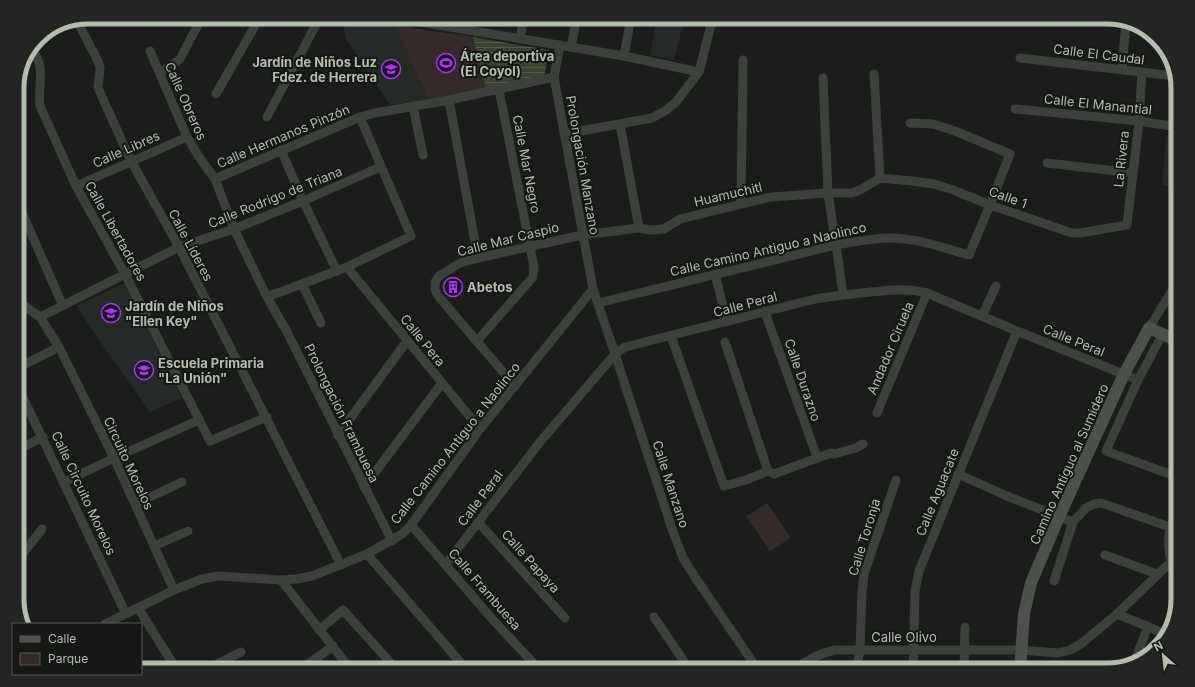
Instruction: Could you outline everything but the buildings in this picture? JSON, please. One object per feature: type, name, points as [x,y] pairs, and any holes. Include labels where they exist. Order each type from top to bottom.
[{"type":"main road","points":[[1149,328],[1171,338]]},
{"type":"main road","name":"Camino Antiguo al Sumidero","points":[[1020,663],[1024,614],[1031,583],[1059,517],[1124,374],[1149,328]]},
{"type":"street","points":[[160,73],[180,59],[198,24]]},
{"type":"street","points":[[216,94],[256,24]]},
{"type":"street","points":[[267,116],[316,24]]},
{"type":"street","points":[[436,24],[624,56],[699,72]]},
{"type":"street","points":[[467,30],[468,24]]},
{"type":"street","points":[[520,39],[523,24]]},
{"type":"street","points":[[571,47],[576,24]]},
{"type":"street","points":[[624,56],[630,24]]},
{"type":"street","points":[[564,134],[652,118],[665,111],[676,102],[699,72],[711,24]]},
{"type":"street","name":"Calle Líderes","points":[[79,25],[98,61],[100,68],[98,88],[131,161],[179,247],[341,565]]},
{"type":"street","points":[[1122,70],[1126,27]]},
{"type":"street","name":"Prolongación Manzano","points":[[560,45],[554,77],[593,289]]},
{"type":"street","name":"Calle Obreros","points":[[150,51],[187,137],[215,179],[234,230]]},
{"type":"street","name":"Calle Libertadores","points":[[34,54],[38,60],[40,69],[40,106],[76,186],[126,274],[210,441],[266,417]]},
{"type":"street","name":"Calle El Caudal","points":[[1020,58],[1170,75]]},
{"type":"street","points":[[741,204],[743,60]]},
{"type":"street","name":"La Rivera","points":[[1127,225],[1142,72]]},
{"type":"street","points":[[874,74],[880,178]]},
{"type":"street","name":"Calle Hermanos Pinzón","points":[[215,179],[360,117],[500,90],[554,77]]},
{"type":"street","points":[[823,78],[828,193],[834,233]]},
{"type":"street","name":"Calle Mar Negro","points":[[477,341],[533,277],[534,267],[500,90]]},
{"type":"street","points":[[449,100],[478,258]]},
{"type":"street","points":[[413,106],[423,155]]},
{"type":"street","name":"Calle El Manantial","points":[[1015,109],[1138,121],[1171,126]]},
{"type":"street","points":[[267,297],[347,267],[411,236],[380,167],[360,117]]},
{"type":"street","points":[[910,123],[940,126],[1010,154],[990,205]]},
{"type":"street","points":[[620,124],[639,228]]},
{"type":"street","name":"Calle Libres","points":[[76,186],[187,137]]},
{"type":"street","points":[[281,150],[336,271]]},
{"type":"street","points":[[1046,163],[1133,173]]},
{"type":"street","name":"Calle Rodrigo de Triana","points":[[40,317],[179,247],[234,230],[380,167]]},
{"type":"street","name":"Huamuchitl","points":[[582,235],[639,228],[652,230],[664,229],[680,219],[771,198],[828,193],[852,193],[880,178]]},
{"type":"street","name":"Calle 1","points":[[880,178],[934,184],[1072,233],[1127,225]]},
{"type":"street","name":"Calle Camino Antiguo a Naolinco","points":[[598,303],[836,245],[872,239],[894,238],[913,240],[969,255],[990,205]]},
{"type":"street","points":[[25,218],[64,306]]},
{"type":"street","name":"Prolongación Frambuesa","points":[[234,230],[392,541]]},
{"type":"street","name":"Calle Mar Caspio","points":[[515,386],[439,297],[434,290],[435,282],[439,276],[460,263],[582,235]]},
{"type":"street","points":[[836,245],[843,294]]},
{"type":"street","name":"Calle Pera","points":[[347,267],[480,429]]},
{"type":"street","points":[[715,274],[727,322]]},
{"type":"street","points":[[302,284],[321,322]]},
{"type":"street","points":[[982,316],[996,286]]},
{"type":"street","name":"Calle Camino Antiguo a Naolinco","points":[[107,623],[174,590],[202,579],[218,576],[281,580],[312,576],[367,554],[392,541],[411,525],[480,429],[593,289]]},
{"type":"street","name":"Calle Manzano","points":[[593,289],[671,526],[683,558],[753,663]]},
{"type":"street","name":"Calle Peral","points":[[446,564],[540,442],[615,354],[625,347],[815,299],[843,294],[901,289],[927,293],[1138,380]]},
{"type":"street","name":"Camino Antiguo al Sumidero","points":[[1149,328],[1171,292]]},
{"type":"street","name":"Andador Ciruela","points":[[877,413],[927,293]]},
{"type":"street","points":[[24,305],[40,317]]},
{"type":"street","name":"Calle Durazno","points":[[765,312],[816,457]]},
{"type":"street","name":"Circuito Morelos","points":[[40,317],[58,347],[114,458],[174,590]]},
{"type":"street","name":"Calle Aguacate","points":[[913,663],[915,590],[919,571],[1017,331]]},
{"type":"street","points":[[1162,335],[1138,380],[1106,451],[1171,474]]},
{"type":"street","points":[[671,336],[724,486],[746,480],[768,471]]},
{"type":"street","points":[[338,435],[407,341]]},
{"type":"street","points":[[725,342],[768,471],[774,474],[816,457],[856,448],[863,444]]},
{"type":"street","points":[[24,364],[58,347]]},
{"type":"street","points":[[364,487],[442,383]]},
{"type":"street","name":"Calle Circuito Morelos","points":[[24,399],[126,614]]},
{"type":"street","points":[[64,482],[199,420]]},
{"type":"street","points":[[24,446],[43,437]]},
{"type":"street","points":[[958,474],[1007,496],[1074,522]]},
{"type":"street","name":"Calle Toronja","points":[[857,663],[860,650],[864,574],[896,480]]},
{"type":"street","points":[[135,504],[182,482]]},
{"type":"street","points":[[1054,581],[1074,522],[1082,511],[1094,504],[1101,503],[1170,527],[1168,547],[1171,552]]},
{"type":"street","name":"Calle Papaya","points":[[478,522],[565,618]]},
{"type":"street","name":"Calle Frambuesa","points":[[411,525],[494,621],[533,663]]},
{"type":"street","points":[[24,552],[42,528]]},
{"type":"street","points":[[154,546],[188,531]]},
{"type":"street","points":[[367,554],[461,663]]},
{"type":"street","points":[[1105,555],[1157,574]]},
{"type":"street","name":"Calle Olivo","points":[[805,663],[825,652],[835,650],[1021,650],[1058,653],[1070,650],[1082,643],[1118,614],[1171,561]]},
{"type":"street","points":[[281,580],[345,663]]},
{"type":"street","points":[[138,608],[173,663]]},
{"type":"street","points":[[319,630],[343,610],[391,663]]},
{"type":"street","points":[[1118,614],[1161,632]]},
{"type":"street","points":[[654,616],[685,663]]},
{"type":"street","points":[[1137,655],[1148,626]]},
{"type":"street","points":[[964,663],[965,627]]},
{"type":"street","points":[[309,663],[332,646]]},
{"type":"street","points":[[219,663],[240,652]]},
{"type":"shaded area","name":"Jardín de Niños Luz Fdez. de Herrera","points":[[343,24],[394,25],[429,99],[390,105],[346,39]]},
{"type":"shaded area","points":[[656,24],[683,24],[674,60],[650,55]]},
{"type":"shaded area","points":[[473,37],[549,50],[544,77],[486,89]]},
{"type":"shaded area","points":[[1166,135],[1171,135],[1171,186],[1162,185]]},
{"type":"shaded area","name":"Escuela Primaria \"La Unión\"","points":[[125,283],[182,398],[150,412],[76,306]]},
{"type":"green space","name":"Área deportiva (El Coyol)","points":[[394,25],[473,37],[486,89],[429,99]]},
{"type":"green space","points":[[767,503],[791,538],[770,551],[746,516]]},
{"type":"place","name":"Área deportiva (El Coyol)","points":[[446,63]]},
{"type":"place","name":"Jardín de Niños Luz Fdez. de Herrera","points":[[391,69]]},
{"type":"place","name":"Abetos","points":[[453,287]]},
{"type":"place","name":"Jardín de Niños \"Ellen Key\"","points":[[111,313]]},
{"type":"place","name":"Escuela Primaria \"La Unión\"","points":[[144,370]]}]
